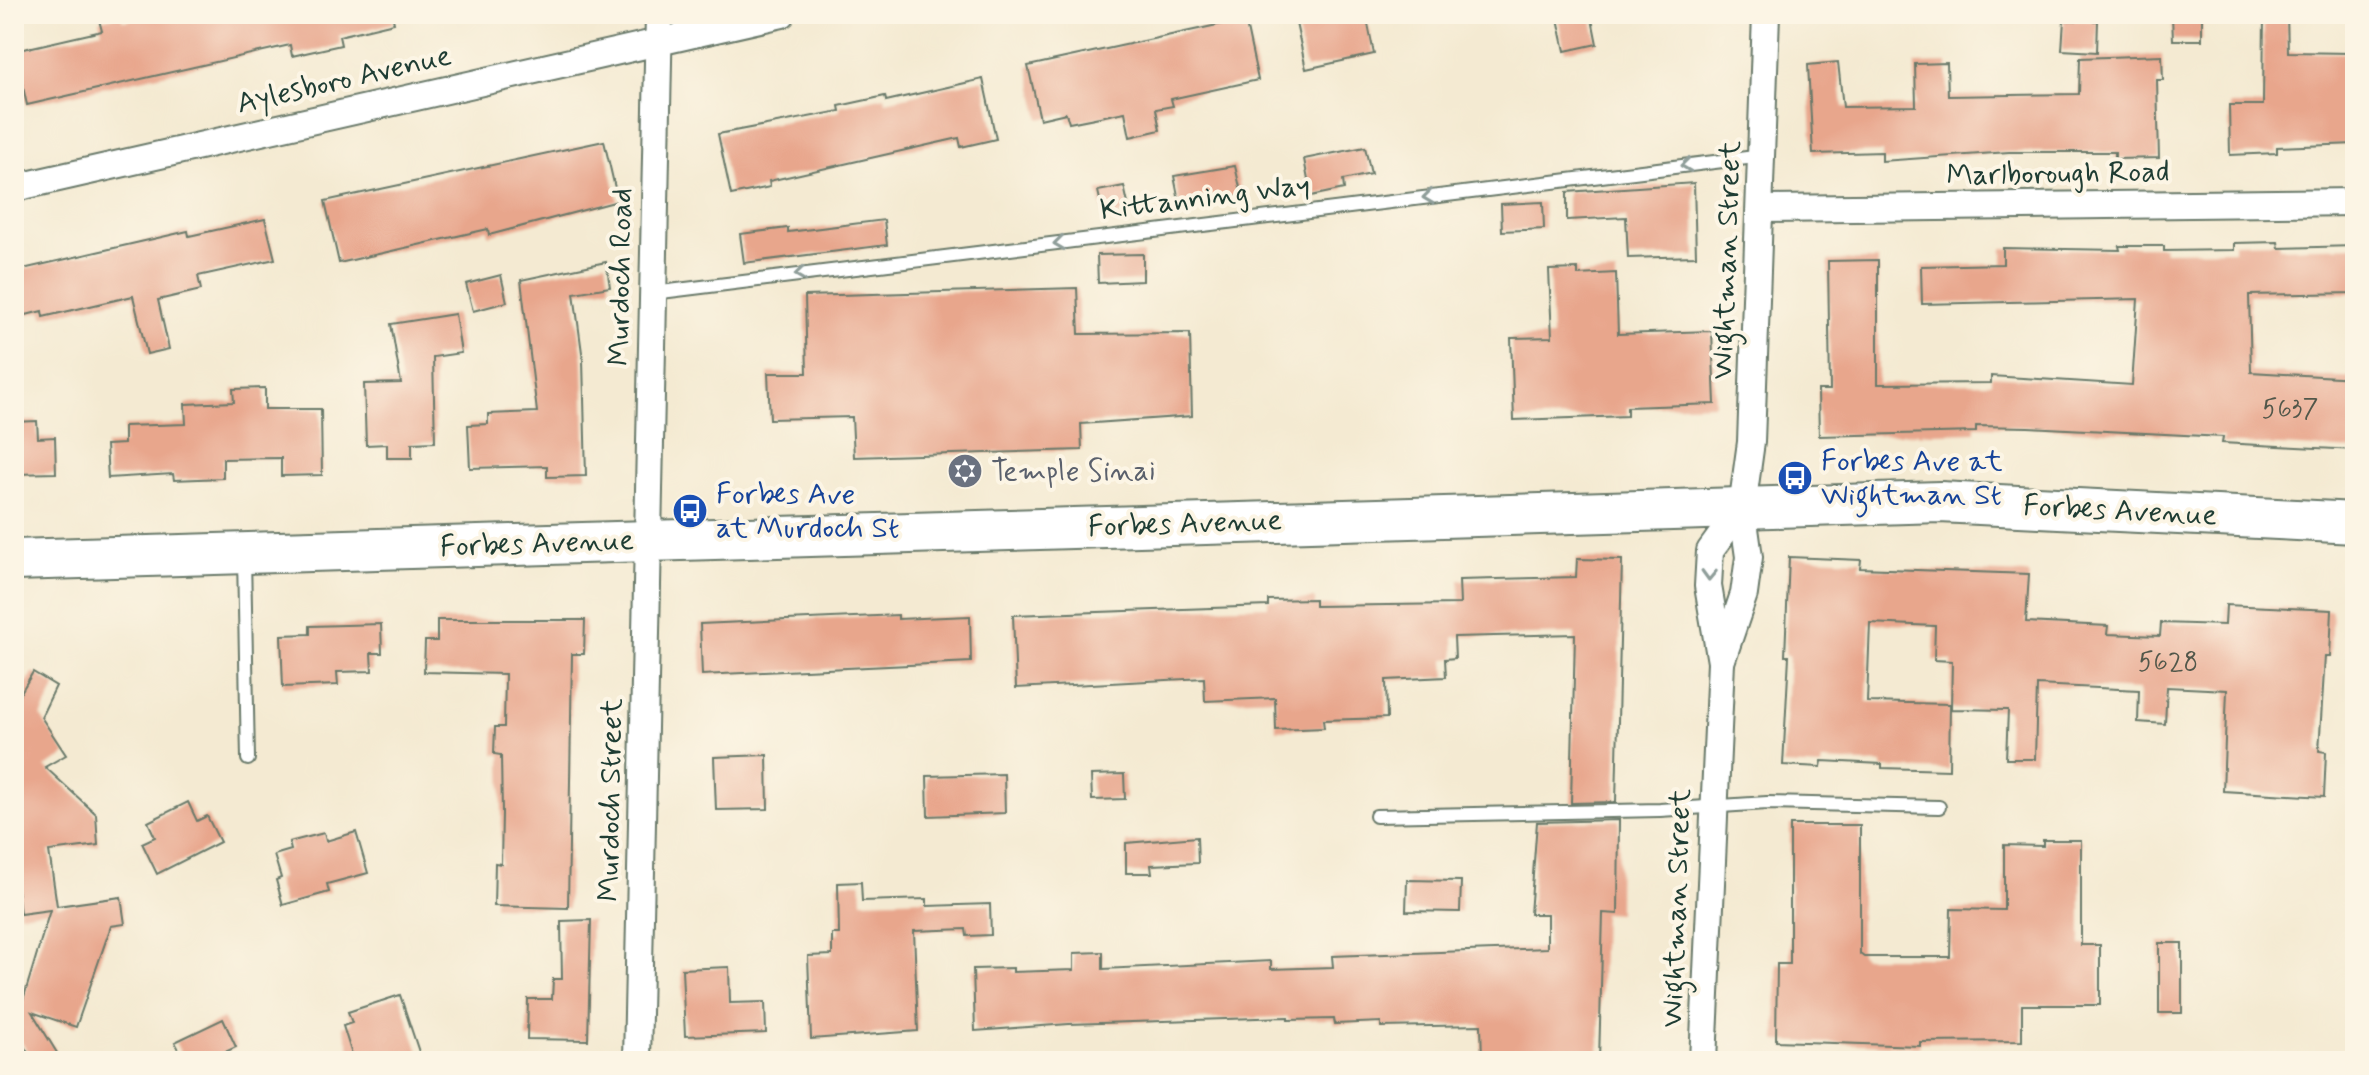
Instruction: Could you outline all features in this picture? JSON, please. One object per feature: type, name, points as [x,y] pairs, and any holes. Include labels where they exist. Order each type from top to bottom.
[{"type":"main road","name":"Forbes Avenue","points":[[14,560],[1940,502],[2355,523]]},
{"type":"street","name":"Murdoch Road","points":[[645,541],[659,14]]},
{"type":"street","name":"Aylesboro Avenue","points":[[14,188],[782,14]]},
{"type":"street","name":"Wightman Street","points":[[1721,662],[1744,594],[1749,557],[1742,507],[1751,442],[1766,14]]},
{"type":"street","name":"Marlborough Road","points":[[1761,209],[2355,202]]},
{"type":"street","name":"Wightman Street","points":[[1703,1061],[1712,806],[1721,662],[1708,586],[1710,551],[1742,507]]},
{"type":"street","name":"Murdoch Street","points":[[637,1061],[645,541]]},
{"type":"lane","name":"Kittanning Way","points":[[653,293],[1763,156]]},
{"type":"lane","points":[[244,553],[248,759]]},
{"type":"lane","points":[[1376,816],[1660,810],[1767,803],[1939,807]]},
{"type":"building","points":[[153,14],[392,14],[394,23],[339,36],[341,45],[292,56],[290,45],[27,105],[15,51],[102,31],[99,20],[121,15],[123,21]]},
{"type":"building","points":[[1294,14],[1366,14],[1374,54],[1306,69]]},
{"type":"building","points":[[1557,14],[1591,14],[1597,44],[1565,51]]},
{"type":"building","points":[[2202,14],[2202,40],[2173,40],[2172,15]]},
{"type":"building","points":[[2264,14],[2287,14],[2288,52],[2351,53],[2355,144],[2277,147],[2277,153],[2230,155],[2229,105],[2263,105]]},
{"type":"building","points":[[1245,19],[1258,80],[1171,99],[1173,106],[1156,109],[1160,130],[1130,137],[1125,112],[1069,123],[1066,113],[1040,119],[1028,66]]},
{"type":"building","points":[[2064,20],[2098,21],[2097,52],[2062,50]]},
{"type":"building","points":[[2162,55],[2163,80],[2157,80],[2159,158],[2115,159],[2115,152],[2009,152],[1882,161],[1882,152],[1813,154],[1808,65],[1838,62],[1843,107],[1916,106],[1915,64],[1947,63],[1948,96],[2079,94],[2080,58]]},
{"type":"building","points":[[983,79],[996,139],[961,147],[959,138],[769,181],[770,187],[731,195],[718,134],[840,111],[839,106],[885,96],[886,101]]},
{"type":"building","points":[[604,141],[618,201],[489,235],[488,229],[339,263],[325,201]]},
{"type":"building","points":[[1365,147],[1371,174],[1343,180],[1344,189],[1311,196],[1304,159]]},
{"type":"building","points":[[1235,166],[1242,196],[1180,206],[1174,176]]},
{"type":"building","points":[[1694,183],[1696,256],[1628,258],[1626,217],[1567,220],[1567,192]]},
{"type":"building","points":[[1124,186],[1130,213],[1104,218],[1098,191]]},
{"type":"building","points":[[1543,202],[1544,229],[1502,231],[1501,204]]},
{"type":"building","points":[[265,219],[275,259],[198,276],[201,290],[158,300],[169,349],[147,354],[133,296],[43,317],[42,311],[14,318],[14,271],[188,231],[189,236]]},
{"type":"building","points":[[884,220],[887,245],[744,263],[740,234],[788,228],[788,232]]},
{"type":"building","points":[[2278,242],[2279,248],[2355,246],[2355,293],[2249,295],[2251,372],[2355,378],[2355,450],[2222,443],[2223,437],[2028,427],[1976,426],[1976,432],[1819,436],[1818,390],[1830,390],[1828,261],[1878,260],[1878,384],[1991,383],[1991,376],[2132,385],[2138,299],[1922,304],[1921,266],[2003,264],[2003,248],[2120,250],[2119,246],[2164,246],[2164,251],[2234,250],[2234,243]]},
{"type":"building","points":[[1143,254],[1143,281],[1098,283],[1097,255]]},
{"type":"building","points":[[606,262],[610,287],[574,293],[583,360],[586,476],[547,477],[547,466],[470,468],[468,425],[488,424],[488,414],[537,412],[521,280]]},
{"type":"building","points":[[1578,269],[1578,275],[1616,273],[1618,334],[1712,331],[1715,404],[1627,407],[1627,416],[1514,420],[1511,338],[1552,337],[1549,270]]},
{"type":"building","points":[[501,275],[507,302],[473,311],[466,284]]},
{"type":"building","points":[[1077,288],[1079,334],[1190,333],[1192,416],[1081,424],[1082,450],[854,457],[852,417],[770,419],[768,373],[807,373],[805,296]]},
{"type":"building","points":[[455,314],[461,353],[433,357],[435,442],[412,443],[412,458],[387,458],[387,444],[366,445],[364,384],[401,383],[391,324]]},
{"type":"building","points":[[265,388],[265,409],[321,409],[322,475],[281,476],[281,458],[223,459],[223,478],[174,480],[173,474],[108,478],[106,445],[124,444],[124,426],[186,424],[185,404],[234,402],[233,389]]},
{"type":"building","points":[[37,421],[38,438],[55,437],[56,473],[14,474],[14,422]]},
{"type":"building","points":[[1789,557],[1861,560],[1860,568],[2029,574],[2026,622],[2108,626],[2107,634],[2160,636],[2161,623],[2225,625],[2226,605],[2332,610],[2330,656],[2325,656],[2319,751],[2326,752],[2324,797],[2223,791],[2227,690],[2167,687],[2165,724],[2138,722],[2139,690],[2037,685],[2035,759],[2006,759],[2008,710],[1951,709],[1952,661],[1934,660],[1935,626],[1870,623],[1867,702],[1950,704],[1949,770],[1882,768],[1882,764],[1822,761],[1821,767],[1783,765],[1789,656],[1785,656]]},
{"type":"building","points":[[1577,559],[1622,560],[1616,802],[1571,803],[1575,634],[1454,637],[1455,658],[1445,659],[1446,677],[1386,680],[1387,718],[1323,720],[1324,728],[1276,730],[1275,698],[1205,701],[1204,678],[1016,688],[1013,615],[1268,606],[1268,600],[1315,599],[1315,606],[1460,604],[1459,580],[1576,577]]},
{"type":"building","points":[[898,615],[898,619],[970,616],[971,662],[702,675],[700,624]]},
{"type":"building","points":[[437,620],[585,620],[584,654],[572,654],[568,908],[494,906],[495,863],[501,864],[502,813],[501,755],[494,754],[495,727],[504,727],[505,674],[424,672],[425,641],[437,641]]},
{"type":"building","points":[[381,624],[382,653],[371,653],[372,671],[337,672],[338,685],[283,687],[281,635],[310,634],[310,626]]},
{"type":"building","points":[[33,672],[56,686],[41,717],[66,755],[45,767],[96,814],[98,845],[49,851],[57,906],[121,897],[125,924],[111,926],[76,1027],[32,1012],[62,1061],[33,1061],[14,1030],[50,910],[20,914],[14,864],[14,704]]},
{"type":"building","points":[[767,755],[768,809],[716,810],[714,757]]},
{"type":"building","points":[[1004,774],[1005,813],[928,816],[927,776]]},
{"type":"building","points":[[1124,774],[1125,799],[1092,800],[1091,775]]},
{"type":"building","points":[[188,802],[197,821],[207,816],[220,842],[157,874],[142,843],[155,837],[148,822]]},
{"type":"building","points":[[1619,820],[1618,914],[1603,913],[1599,1061],[1530,1061],[1530,1056],[1482,1058],[1481,1025],[1381,1027],[1381,1022],[1335,1024],[1334,1019],[1288,1020],[1288,1017],[1069,1024],[975,1031],[973,969],[1013,968],[1013,972],[1074,970],[1074,953],[1103,952],[1103,969],[1271,961],[1271,969],[1333,967],[1332,956],[1547,948],[1547,914],[1530,914],[1537,822]]},
{"type":"building","points":[[1790,825],[1860,825],[1860,954],[1864,957],[1950,957],[1951,909],[2004,910],[2004,845],[2043,846],[2043,840],[2081,840],[2081,945],[2100,945],[2100,1005],[2022,1005],[2022,1041],[1920,1042],[1920,1046],[1776,1041],[1777,964],[1790,964]]},
{"type":"building","points":[[356,832],[368,873],[327,884],[329,892],[283,905],[276,880],[281,878],[274,855],[291,850],[289,842],[324,833],[326,841]]},
{"type":"building","points":[[1197,837],[1198,863],[1151,865],[1152,873],[1126,873],[1126,843]]},
{"type":"building","points":[[1407,880],[1461,881],[1460,912],[1406,911]]},
{"type":"building","points":[[861,882],[862,901],[927,899],[927,906],[990,904],[991,935],[967,936],[966,929],[914,931],[918,1031],[811,1039],[808,956],[832,955],[832,934],[839,934],[838,883]]},
{"type":"building","points":[[591,920],[588,1040],[527,1039],[528,999],[552,999],[553,979],[562,979],[561,921]]},
{"type":"building","points":[[2159,943],[2182,943],[2182,1013],[2159,1013]]},
{"type":"building","points":[[729,967],[730,1003],[765,1002],[766,1033],[685,1036],[682,969]]},
{"type":"building","points":[[400,995],[422,1061],[354,1061],[343,1026],[352,1023],[348,1012]]},
{"type":"building","points":[[223,1019],[236,1047],[206,1061],[185,1061],[175,1042]]},
{"type":"place","name":"Temple Sinai","points":[[965,471]]},
{"type":"place","name":"Forbes Ave at Wightman St","points":[[1795,478]]},
{"type":"place","name":"Forbes Ave at Murdoch St","points":[[690,511]]}]
